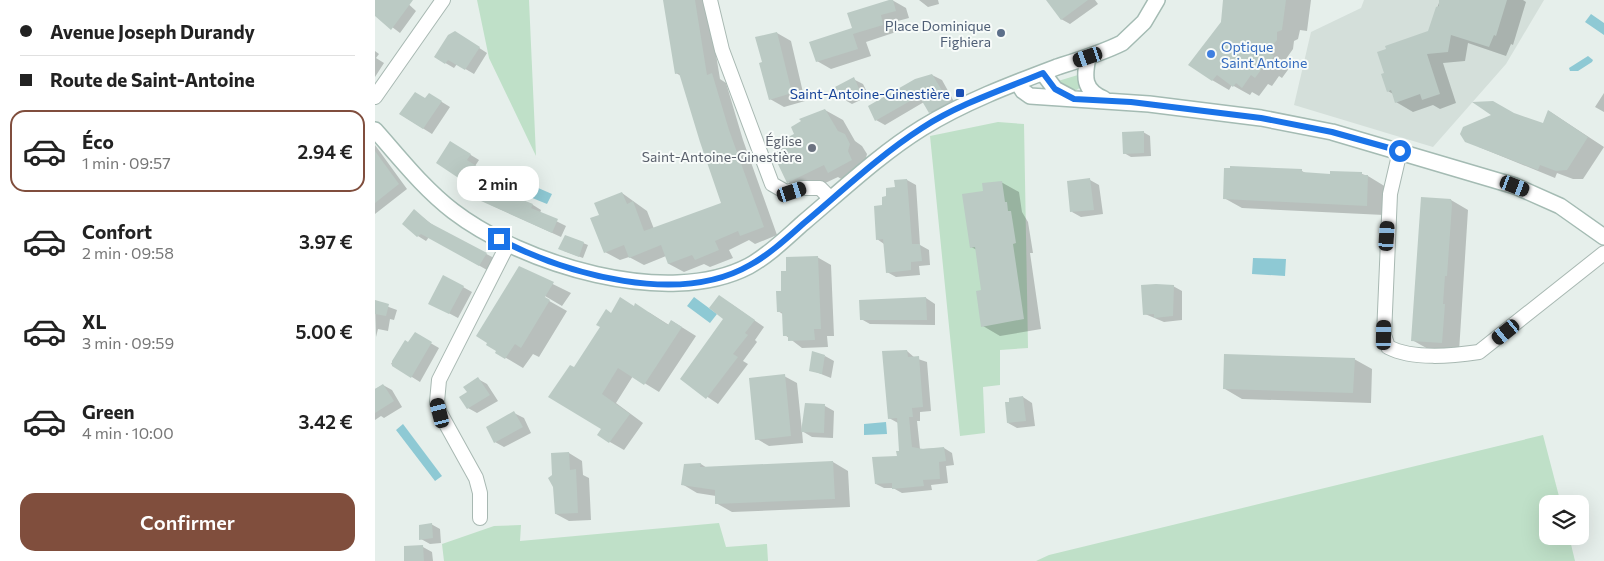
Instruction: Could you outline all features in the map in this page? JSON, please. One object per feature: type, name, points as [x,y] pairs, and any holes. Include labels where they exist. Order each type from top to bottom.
[{"type":"street","points":[[375,97],[443,0]]},
{"type":"street","points":[[710,0],[722,50],[772,184],[786,192],[803,188],[819,188],[831,200]]},
{"type":"street","points":[[375,130],[406,166],[451,210],[471,224],[509,244],[563,265],[629,282],[672,284],[714,280],[750,265],[767,254],[921,128],[969,103],[1112,48],[1128,38],[1143,22],[1157,0]]},
{"type":"street","points":[[1088,57],[1085,72],[1088,90],[1105,100]]},
{"type":"street","points":[[1043,73],[1055,89],[1074,99]]},
{"type":"street","points":[[1018,83],[1023,91],[1030,96],[1105,100],[1261,118],[1323,130],[1400,151],[1539,195],[1560,206],[1604,237]]},
{"type":"street","points":[[1400,151],[1390,194],[1387,236],[1384,335],[1388,347],[1396,351],[1418,354],[1461,355],[1479,352],[1604,253]]},
{"type":"street","points":[[480,518],[476,478],[440,413],[437,402],[438,385],[443,368],[509,244]]},
{"type":"shaded area","points":[[1364,0],[1544,0],[1506,64],[1433,147],[1294,105],[1311,32],[1361,8]]},
{"type":"green space","points":[[477,0],[529,0],[536,156],[489,58]]},
{"type":"green space","points":[[1078,75],[1081,87],[1075,91],[1061,86],[1058,81]]},
{"type":"green space","points":[[998,122],[1024,124],[1028,348],[1000,350],[1000,385],[983,387],[985,433],[960,436],[930,136]]},
{"type":"green space","points":[[1543,435],[1559,495],[1539,495],[1539,545],[1571,545],[1575,561],[1036,561],[1049,555]]},
{"type":"green space","points":[[719,523],[726,547],[767,544],[768,561],[444,561],[442,544],[494,526],[521,525],[520,541]]},
{"type":"water","points":[[1591,14],[1604,23],[1604,35],[1585,22]]},
{"type":"water","points":[[1588,56],[1593,60],[1592,62],[1578,71],[1570,71],[1569,68]]},
{"type":"water","points":[[529,184],[552,194],[547,204],[525,195]]},
{"type":"water","points":[[1253,258],[1286,259],[1285,276],[1252,274]]},
{"type":"water","points":[[694,297],[717,314],[710,323],[687,306]]},
{"type":"water","points":[[886,422],[887,434],[864,435],[864,424]]},
{"type":"water","points":[[403,424],[442,476],[435,481],[396,430]]},
{"type":"building","points":[[375,0],[413,0],[391,30],[375,16]]},
{"type":"building","points":[[663,0],[695,0],[707,75],[712,73],[729,130],[764,227],[740,236],[738,231],[715,241],[719,250],[695,260],[692,255],[668,264],[661,245],[629,258],[624,245],[604,253],[590,218],[599,215],[594,203],[622,192],[627,204],[633,201],[644,231],[721,203],[679,73],[675,74]]},
{"type":"building","points":[[893,0],[896,11],[881,15],[883,25],[853,34],[858,49],[816,62],[809,42],[852,28],[847,13]]},
{"type":"building","points":[[1046,0],[1088,0],[1061,20]]},
{"type":"building","points":[[1223,0],[1286,0],[1282,30],[1277,32],[1277,40],[1267,52],[1274,56],[1265,69],[1263,67],[1255,78],[1251,75],[1242,88],[1236,83],[1233,87],[1217,75],[1212,81],[1188,65],[1221,22]]},
{"type":"building","points":[[1439,0],[1507,0],[1496,36],[1494,35],[1489,47],[1451,35],[1448,52],[1427,54],[1440,94],[1422,100],[1420,94],[1395,103],[1391,90],[1387,92],[1381,74],[1384,73],[1377,52],[1386,49],[1385,46],[1428,31],[1436,7],[1439,6]]},
{"type":"building","points":[[455,31],[480,47],[465,70],[448,60],[445,64],[434,57],[448,35]]},
{"type":"building","points":[[777,32],[792,93],[769,100],[759,63],[762,62],[755,37]]},
{"type":"building","points":[[932,74],[949,102],[929,113],[919,96],[875,121],[868,106],[915,79]]},
{"type":"building","points":[[854,77],[860,91],[842,100],[835,87]]},
{"type":"building","points":[[415,92],[425,98],[429,93],[442,101],[423,129],[399,114]]},
{"type":"building","points":[[1493,101],[1514,113],[1543,123],[1548,110],[1588,137],[1567,170],[1556,171],[1540,165],[1538,170],[1465,142],[1460,134],[1463,127],[1491,115],[1472,102]]},
{"type":"building","name":"Église Saint-Antoine-Ginestière","points":[[825,109],[838,131],[845,134],[850,144],[848,151],[852,160],[828,173],[824,165],[787,183],[777,162],[781,160],[773,145],[794,134],[791,127],[801,121],[799,119]]},
{"type":"building","points":[[1144,131],[1144,153],[1123,154],[1122,132]]},
{"type":"building","points":[[450,141],[471,154],[467,160],[494,177],[497,182],[493,188],[533,204],[531,208],[558,219],[552,233],[481,201],[484,195],[436,163]]},
{"type":"building","points":[[375,151],[399,184],[375,203]]},
{"type":"building","points":[[1230,166],[1302,169],[1302,172],[1330,174],[1330,171],[1362,172],[1362,175],[1368,175],[1367,206],[1223,199],[1224,168],[1230,168]]},
{"type":"building","points":[[1090,178],[1094,210],[1070,212],[1067,181]]},
{"type":"building","points":[[907,179],[912,244],[920,244],[922,261],[911,262],[911,270],[886,273],[883,239],[876,240],[874,206],[882,205],[882,197],[886,196],[886,188],[895,187],[894,180]]},
{"type":"building","points":[[1002,181],[1005,202],[1007,202],[1008,211],[1011,211],[1016,243],[1013,244],[1024,319],[981,327],[976,291],[981,290],[975,247],[970,248],[962,194],[983,191],[982,183]]},
{"type":"building","points":[[1421,197],[1451,199],[1452,205],[1447,276],[1445,276],[1442,343],[1411,341]]},
{"type":"building","points":[[414,209],[430,223],[487,253],[479,266],[421,234],[417,237],[402,224]]},
{"type":"building","points":[[565,235],[584,242],[579,257],[558,249]]},
{"type":"building","points":[[818,256],[821,329],[814,329],[815,340],[788,341],[788,336],[783,336],[782,312],[777,312],[776,291],[781,291],[781,271],[786,271],[786,257]]},
{"type":"building","points":[[519,266],[554,282],[545,297],[550,300],[521,348],[515,344],[505,359],[495,353],[496,351],[476,336]]},
{"type":"building","points":[[443,275],[464,286],[449,314],[428,304]]},
{"type":"building","points":[[1141,285],[1174,285],[1173,316],[1154,318],[1154,314],[1143,315]]},
{"type":"building","points":[[719,295],[755,320],[745,333],[748,335],[733,354],[738,357],[706,399],[680,379],[723,319],[709,308]]},
{"type":"building","points":[[620,297],[634,306],[635,303],[668,325],[671,320],[682,327],[644,385],[618,368],[602,394],[630,414],[609,443],[597,435],[601,429],[548,397],[570,365],[574,367],[600,327],[596,325],[606,309],[611,313]]},
{"type":"building","points":[[926,297],[927,320],[860,320],[859,300]]},
{"type":"building","points":[[375,300],[389,304],[386,316],[375,314]]},
{"type":"building","points":[[415,332],[432,342],[411,378],[392,366],[392,361],[405,340],[408,342]]},
{"type":"building","points":[[907,350],[908,357],[919,356],[923,407],[912,408],[913,417],[909,417],[912,447],[923,449],[944,447],[946,461],[939,462],[940,479],[923,480],[924,486],[892,489],[892,483],[875,484],[872,457],[897,456],[896,451],[899,451],[897,418],[888,419],[882,351]]},
{"type":"building","points":[[812,351],[825,355],[822,374],[809,371]]},
{"type":"building","points":[[1224,354],[1355,358],[1353,393],[1223,389]]},
{"type":"building","points":[[785,374],[791,436],[755,440],[749,378]]},
{"type":"building","points":[[478,377],[490,395],[467,409],[459,397],[467,392],[463,387]]},
{"type":"building","points":[[383,384],[394,401],[375,413],[375,389]]},
{"type":"building","points":[[1023,396],[1026,421],[1007,423],[1005,402],[1009,402],[1009,398]]},
{"type":"building","points":[[805,403],[825,404],[824,433],[801,432]]},
{"type":"building","points":[[514,411],[523,427],[494,443],[486,427]]},
{"type":"building","points":[[569,452],[570,470],[576,469],[578,513],[555,514],[553,487],[548,478],[552,475],[551,453]]},
{"type":"building","points":[[833,461],[835,499],[715,504],[715,490],[681,485],[684,464],[701,463],[700,467]]},
{"type":"building","points":[[432,523],[433,538],[419,540],[419,525]]},
{"type":"building","points":[[423,545],[424,561],[404,561],[404,546]]},
{"type":"place","name":"Place Dominique Fighiera","points":[[1001,33]]},
{"type":"place","name":"Optique Saint Antoine","points":[[1211,54]]},
{"type":"place","name":"Saint-Antoine-Ginestière","points":[[960,93]]},
{"type":"place","name":"Église Saint-Antoine-Ginestière","points":[[812,148]]},
{"type":"route","points":[[499,239],[563,265],[629,282],[672,284],[714,280],[736,272],[767,254],[921,128],[969,103],[1043,73],[1055,89],[1074,99],[1131,102],[1261,118],[1332,132],[1400,151]]}]
